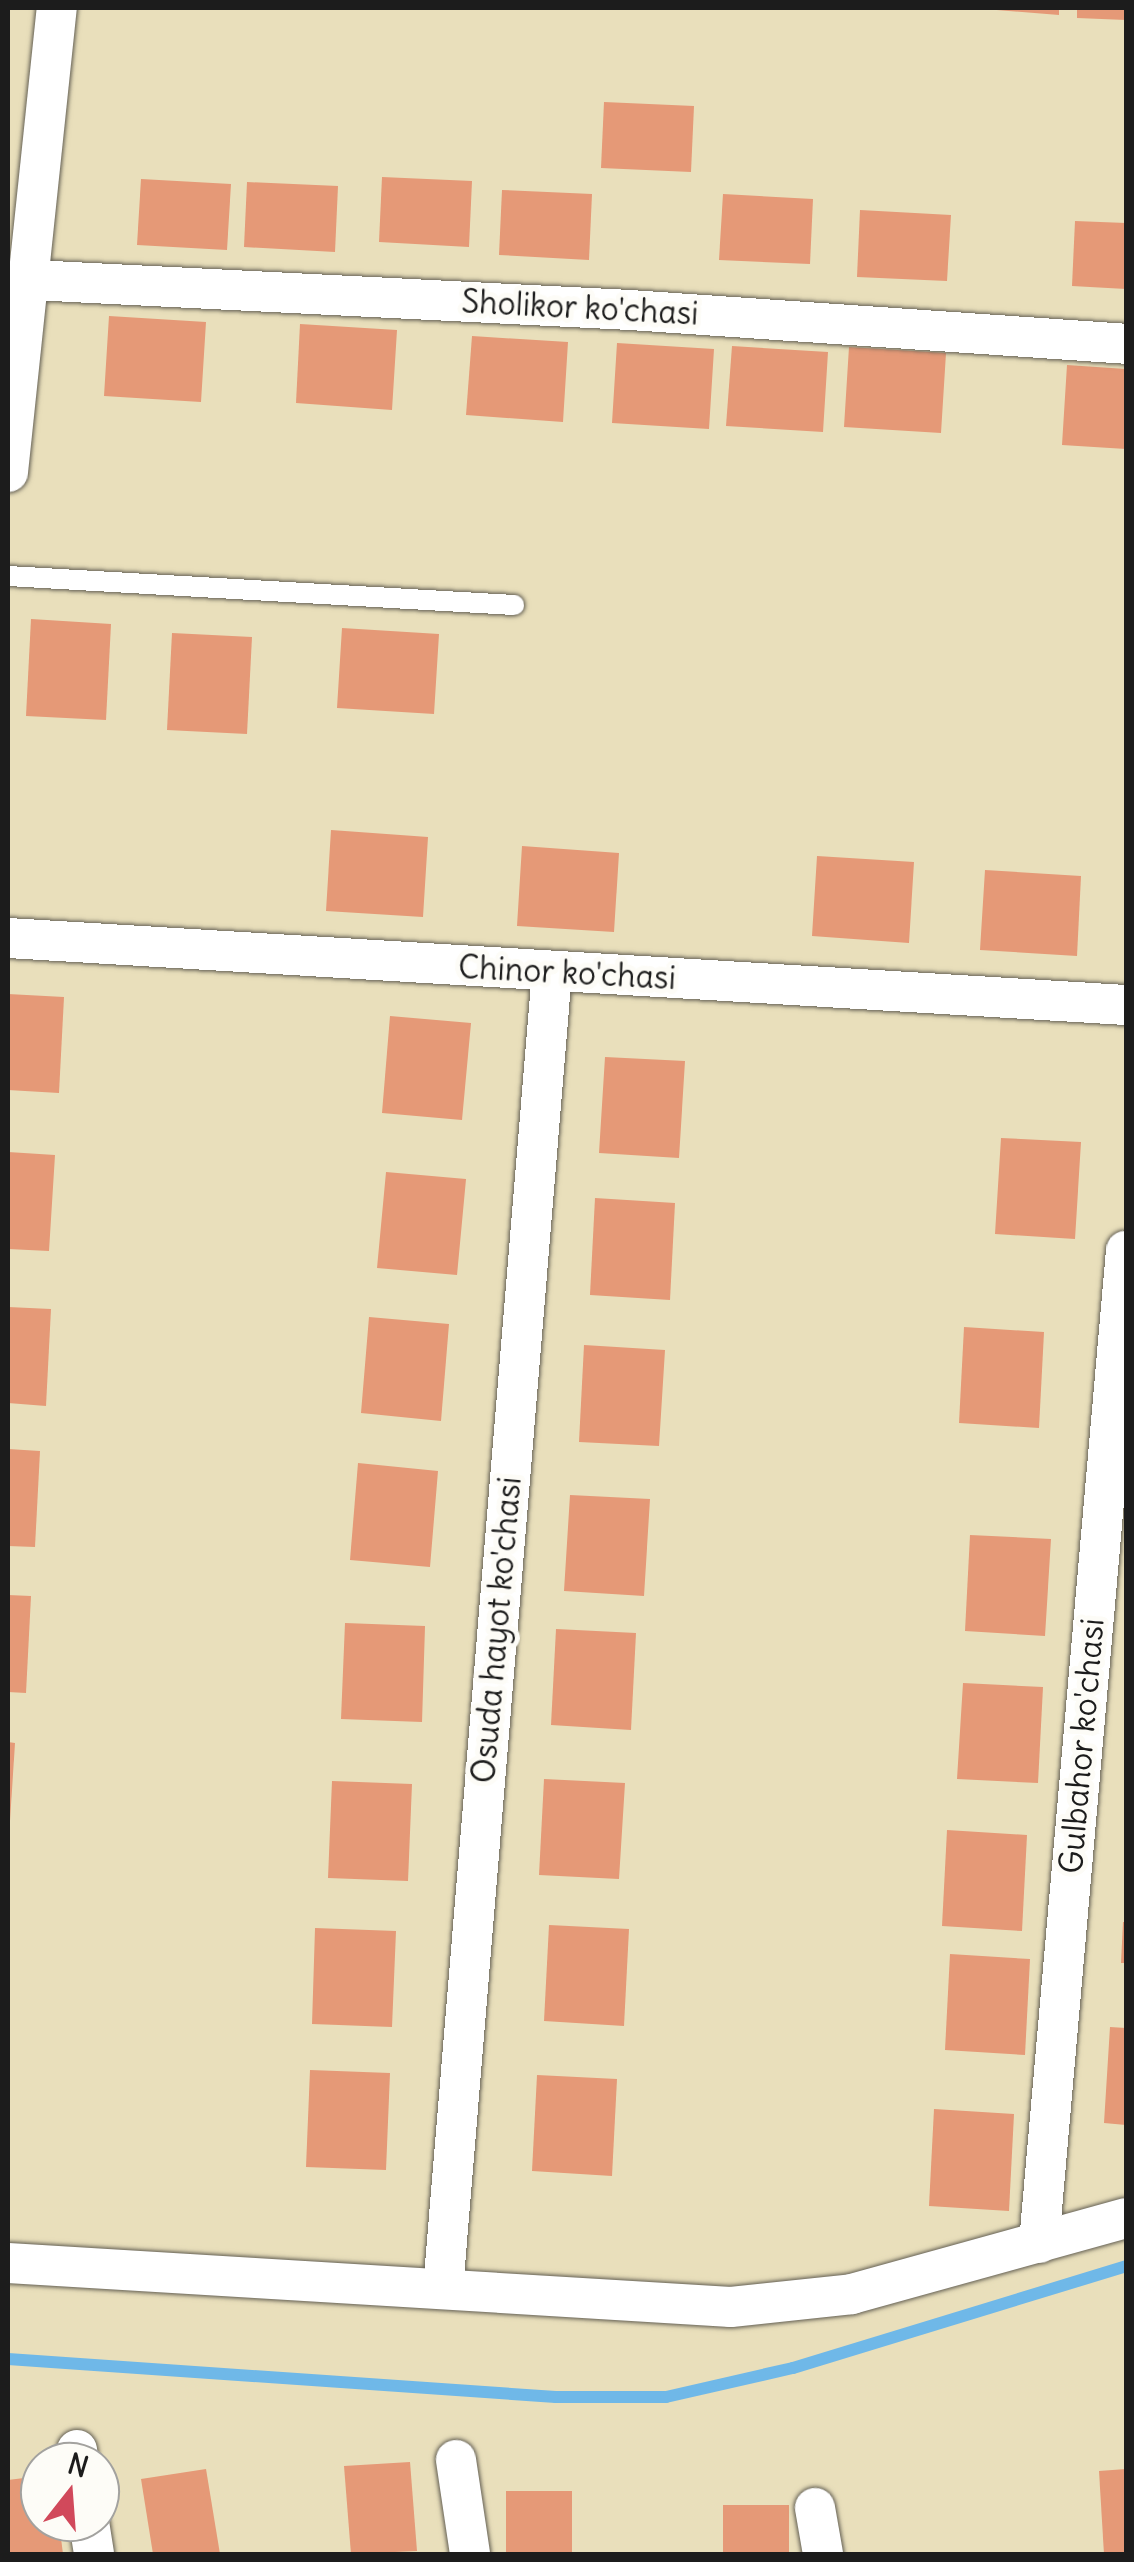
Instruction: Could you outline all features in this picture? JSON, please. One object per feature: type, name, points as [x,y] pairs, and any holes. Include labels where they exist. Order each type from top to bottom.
[{"type":"street","points":[[8,472],[32,280],[57,8]]},
{"type":"street","name":"Sholikor ko'chasi","points":[[32,280],[630,310],[1126,344]]},
{"type":"street","name":"Chinor ko'chasi","points":[[8,938],[1126,1005]]},
{"type":"street","name":"Osuda hayot ko'chasi","points":[[443,2289],[552,972]]},
{"type":"street","name":"Gulbahor ko'chasi","points":[[1039,2242],[1126,1250]]},
{"type":"street","points":[[8,2262],[731,2307],[852,2294],[1126,2218]]},
{"type":"street","points":[[456,2460],[470,2554]]},
{"type":"street","points":[[815,2508],[823,2554]]},
{"type":"lane","points":[[8,576],[514,604]]},
{"type":"building","points":[[972,8],[1059,8],[1059,15]]},
{"type":"building","points":[[1077,8],[1126,8],[1126,20],[1077,18]]},
{"type":"building","points":[[604,102],[694,106],[691,172],[601,168]]},
{"type":"building","points":[[382,177],[472,181],[469,247],[379,242]]},
{"type":"building","points":[[141,179],[231,184],[227,250],[137,245]]},
{"type":"building","points":[[247,182],[338,186],[335,252],[244,247]]},
{"type":"building","points":[[502,190],[592,194],[589,260],[499,255]]},
{"type":"building","points":[[723,194],[813,199],[810,264],[719,260]]},
{"type":"building","points":[[860,210],[951,215],[947,281],[857,277]]},
{"type":"building","points":[[1075,221],[1126,223],[1126,289],[1072,286]]},
{"type":"building","points":[[109,316],[206,322],[201,402],[104,396]]},
{"type":"building","points":[[300,324],[397,330],[392,410],[296,403]]},
{"type":"building","points":[[472,336],[568,342],[563,422],[466,415]]},
{"type":"building","points":[[617,343],[714,349],[709,429],[612,423]]},
{"type":"building","points":[[732,346],[828,352],[823,432],[726,426]]},
{"type":"building","points":[[849,347],[946,353],[941,433],[844,427]]},
{"type":"building","points":[[1067,365],[1126,369],[1126,449],[1062,445]]},
{"type":"building","points":[[31,619],[111,624],[106,720],[26,716]]},
{"type":"building","points":[[342,628],[439,634],[434,714],[337,708]]},
{"type":"building","points":[[172,633],[252,637],[247,734],[167,730]]},
{"type":"building","points":[[331,830],[428,837],[423,917],[326,911]]},
{"type":"building","points":[[522,846],[619,853],[614,932],[517,926]]},
{"type":"building","points":[[817,856],[914,862],[909,943],[812,936]]},
{"type":"building","points":[[985,870],[1081,876],[1077,956],[980,950]]},
{"type":"building","points":[[8,994],[64,997],[59,1093],[8,1090]]},
{"type":"building","points":[[390,1016],[471,1023],[462,1120],[382,1113]]},
{"type":"building","points":[[605,1057],[685,1061],[679,1158],[599,1153]]},
{"type":"building","points":[[1001,1138],[1081,1142],[1075,1239],[995,1234]]},
{"type":"building","points":[[8,1152],[55,1155],[49,1251],[8,1249]]},
{"type":"building","points":[[386,1172],[466,1179],[457,1275],[377,1268]]},
{"type":"building","points":[[595,1198],[675,1203],[670,1300],[590,1295]]},
{"type":"building","points":[[8,1307],[51,1309],[46,1406],[8,1403]]},
{"type":"building","points":[[369,1317],[449,1324],[441,1421],[361,1413]]},
{"type":"building","points":[[964,1327],[1044,1332],[1039,1428],[959,1423]]},
{"type":"building","points":[[584,1345],[665,1350],[659,1446],[579,1442]]},
{"type":"building","points":[[8,1449],[40,1451],[35,1547],[8,1546]]},
{"type":"building","points":[[358,1463],[438,1471],[430,1567],[350,1560]]},
{"type":"building","points":[[570,1495],[650,1499],[644,1596],[564,1591]]},
{"type":"building","points":[[970,1535],[1051,1539],[1045,1636],[965,1631]]},
{"type":"building","points":[[8,1595],[31,1596],[26,1693],[8,1692]]},
{"type":"building","points":[[345,1623],[425,1626],[422,1722],[341,1719]]},
{"type":"building","points":[[556,1629],[636,1633],[631,1730],[551,1725]]},
{"type":"building","points":[[963,1683],[1043,1687],[1038,1783],[957,1779]]},
{"type":"building","points":[[8,1742],[15,1743],[10,1821],[8,1821]]},
{"type":"building","points":[[544,1779],[625,1783],[619,1879],[539,1875]]},
{"type":"building","points":[[332,1781],[412,1784],[408,1881],[328,1878]]},
{"type":"building","points":[[947,1830],[1027,1835],[1022,1931],[942,1926]]},
{"type":"building","points":[[1126,1922],[1126,1963],[1121,1963]]},
{"type":"building","points":[[549,1925],[629,1929],[624,2026],[544,2021]]},
{"type":"building","points":[[315,1928],[396,1931],[392,2027],[312,2024]]},
{"type":"building","points":[[950,1954],[1030,1959],[1025,2055],[945,2050]]},
{"type":"building","points":[[1110,2027],[1126,2028],[1126,2125],[1104,2123]]},
{"type":"building","points":[[310,2070],[390,2073],[386,2170],[306,2167]]},
{"type":"building","points":[[537,2075],[617,2079],[612,2176],[532,2171]]},
{"type":"building","points":[[934,2109],[1014,2114],[1009,2211],[929,2206]]},
{"type":"building","points":[[410,2462],[417,2551],[351,2554],[344,2466]]},
{"type":"building","points":[[206,2469],[220,2554],[153,2554],[141,2479]]},
{"type":"building","points":[[1126,2469],[1126,2554],[1104,2554],[1099,2471]]},
{"type":"building","points":[[20,2478],[20,2542],[62,2542],[63,2554],[8,2554],[8,2480]]},
{"type":"building","points":[[506,2491],[572,2491],[572,2554],[506,2554]]},
{"type":"building","points":[[723,2505],[789,2505],[789,2554],[723,2554]]},
{"type":"waterway","points":[[8,2359],[556,2397],[666,2397],[793,2368],[1126,2266]]}]
